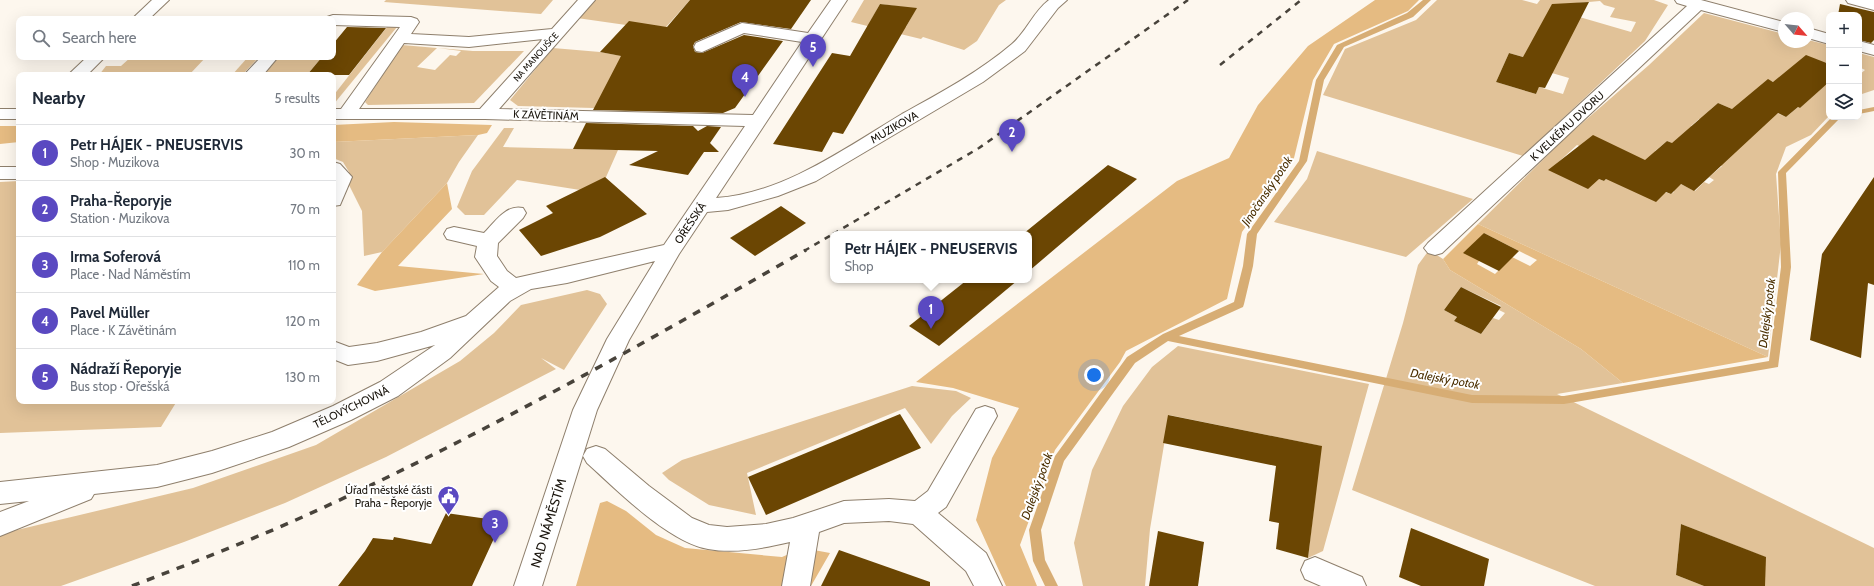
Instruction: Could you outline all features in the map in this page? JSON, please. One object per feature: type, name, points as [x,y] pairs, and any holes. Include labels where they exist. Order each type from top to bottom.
[{"type":"street","points":[[143,16],[162,0]]},
{"type":"street","name":"NA MANOUŠCE","points":[[485,114],[587,0]]},
{"type":"street","name":"OŘEŠSKÁ","points":[[568,460],[585,410],[615,345],[671,251],[839,0]]},
{"type":"street","name":"MUZIKOVA","points":[[701,206],[728,204],[771,192],[809,177],[977,78],[1020,46],[1052,5],[1059,0]]},
{"type":"street","points":[[1854,0],[1874,5]]},
{"type":"street","points":[[1690,2],[1721,6],[1778,25]]},
{"type":"street","name":"K VELKÉMU DVORU","points":[[1435,248],[1690,2]]},
{"type":"street","points":[[336,20],[411,22],[339,114]]},
{"type":"street","points":[[702,47],[742,28],[813,39]]},
{"type":"street","points":[[1814,35],[1826,38]]},
{"type":"street","points":[[399,38],[470,42],[555,36]]},
{"type":"street","points":[[1862,47],[1874,50]]},
{"type":"street","points":[[80,72],[94,60]]},
{"type":"street","points":[[256,72],[267,60]]},
{"type":"street","points":[[0,114],[16,114]]},
{"type":"street","name":"K ZÁVĚTINÁM","points":[[339,114],[485,114],[759,121]]},
{"type":"street","points":[[336,171],[342,177],[336,192]]},
{"type":"street","points":[[0,173],[16,173]]},
{"type":"street","points":[[515,288],[499,276],[486,257],[488,241],[516,213]]},
{"type":"street","points":[[454,234],[488,241]]},
{"type":"street","name":"TĚLOVÝCHOVNÁ","points":[[0,493],[164,474],[212,462],[294,434],[342,413],[389,389],[442,352],[502,295],[526,282],[567,275],[650,254],[671,251]]},
{"type":"street","points":[[336,351],[348,356],[377,352],[426,339],[475,320]]},
{"type":"street","points":[[919,513],[937,499],[985,416]]},
{"type":"street","points":[[596,456],[640,494],[682,526],[707,537],[727,539],[766,536],[793,530],[844,512],[889,510],[919,513],[976,562],[988,586]]},
{"type":"street","name":"NAD NÁMĚSTÍM","points":[[528,586],[568,460]]},
{"type":"street","points":[[0,524],[104,482]]},
{"type":"street","points":[[796,586],[807,525]]},
{"type":"street","points":[[1315,570],[1352,586]]},
{"type":"shaded area","points":[[386,0],[553,0],[541,14],[384,2]]},
{"type":"shaded area","points":[[594,0],[690,0],[666,27],[626,25],[577,18]]},
{"type":"shaded area","points":[[864,0],[1006,0],[999,5],[977,41],[964,50],[923,37],[921,39],[851,22]],"holes":[[[880,4],[916,9],[906,27],[870,22]]]},
{"type":"shaded area","points":[[1375,0],[1419,0],[1408,11],[1334,44],[1313,80],[1294,158],[1242,232],[1227,299],[1126,351],[1120,362],[1055,450],[1020,545],[1037,586],[1006,586],[976,520],[992,458],[1019,408],[953,388],[916,382],[1177,181],[1229,158],[1258,105],[1308,46]]},
{"type":"shaded area","points":[[1437,0],[1522,0],[1537,4],[1540,0],[1654,0],[1668,5],[1645,41],[1523,156],[1323,95],[1345,49],[1416,20]],"holes":[[[1600,1],[1604,5],[1615,8],[1610,17],[1636,22],[1631,32],[1576,16],[1577,3]],[[1509,53],[1548,64],[1545,71],[1569,78],[1563,94],[1539,87],[1536,94],[1496,82]]]},
{"type":"shaded area","points":[[1704,13],[1778,32],[1778,48],[1814,48],[1814,41],[1826,44],[1826,119],[1811,135],[1786,147],[1776,174],[1781,244],[1768,357],[1478,224],[1565,138],[1649,65]],"holes":[[[1768,80],[1782,85],[1818,91],[1800,108],[1798,107],[1786,117],[1759,105]],[[1718,103],[1766,124],[1691,126],[1699,119],[1704,121],[1710,110]],[[1667,141],[1722,166],[1709,177],[1714,180],[1709,184],[1704,182],[1695,191],[1660,174],[1655,151]],[[1577,145],[1674,191],[1674,192],[1671,194],[1611,175],[1604,181],[1550,170]]]},
{"type":"shaded area","points":[[387,27],[397,27],[336,101],[336,92]]},
{"type":"shaded area","points":[[402,45],[437,48],[417,67],[435,70],[450,55],[456,56],[461,51],[438,48],[473,51],[524,51],[474,103],[368,105],[365,102]]},
{"type":"shaded area","points":[[553,48],[600,52],[638,59],[632,109],[518,106],[510,100]]},
{"type":"shaded area","points":[[1862,54],[1874,57],[1874,90],[1862,94],[1862,72],[1865,70],[1862,68]]},
{"type":"shaded area","points":[[128,60],[203,60],[192,72],[101,72],[106,66],[121,66]]},
{"type":"shaded area","points":[[245,60],[256,60],[245,72],[235,72]]},
{"type":"shaded area","points":[[276,60],[320,60],[310,72],[266,72]]},
{"type":"shaded area","points":[[394,122],[492,125],[487,133],[478,135],[336,142],[336,125]]},
{"type":"shaded area","points":[[0,126],[16,126],[16,142],[0,144]]},
{"type":"shaded area","points":[[504,128],[514,128],[503,147],[618,150],[599,193],[517,180],[484,215],[465,215],[457,207],[472,171]]},
{"type":"shaded area","points":[[478,135],[459,162],[447,183],[382,252],[364,256],[362,211],[349,185],[349,172],[343,162],[336,159],[336,142]]},
{"type":"shaded area","points":[[1317,151],[1473,199],[1406,257],[1274,222],[1307,179]]},
{"type":"shaded area","points":[[16,181],[16,404],[175,404],[161,427],[0,433],[0,182]]},
{"type":"shaded area","points":[[447,183],[452,209],[398,266],[484,274],[375,291],[357,285],[382,252]]},
{"type":"shaded area","points":[[1478,224],[1768,357],[1623,383],[1581,349],[1450,270],[1443,259]],"holes":[[[1484,233],[1537,260],[1530,266],[1512,257],[1495,274],[1477,264],[1479,261]]]},
{"type":"shaded area","points":[[1429,250],[1443,259],[1450,270],[1581,349],[1623,383],[1557,394],[1874,548],[1874,586],[1765,586],[1765,557],[1681,524],[1676,575],[1704,586],[1595,586],[1352,490],[1403,323],[1418,265]],"holes":[[[1461,287],[1501,306],[1499,310],[1505,313],[1499,320],[1493,318],[1481,334],[1454,321],[1457,317],[1444,310]]]},
{"type":"shaded area","points":[[587,290],[600,294],[607,304],[564,370],[541,358],[556,369],[386,457],[285,503],[184,542],[61,586],[0,586],[0,534],[193,488],[316,445],[460,361],[494,333],[521,305]]},
{"type":"shaded area","points":[[1178,346],[1369,384],[1323,551],[1308,558],[1321,446],[1169,415],[1150,529],[1145,586],[1083,586],[1074,543],[1092,470],[1123,406],[1152,367]]},
{"type":"shaded area","points":[[912,386],[956,391],[971,398],[952,416],[931,444],[905,408],[747,473],[756,515],[709,505],[669,480],[662,473],[682,460]]},
{"type":"shaded area","points":[[607,501],[626,511],[656,535],[685,548],[782,557],[803,548],[830,553],[811,586],[576,586],[600,503]]},
{"type":"building","points":[[690,0],[811,0],[791,29],[741,22],[695,42],[693,46],[695,52],[702,53],[744,35],[783,41],[735,108],[723,113],[593,110],[621,56],[600,52],[629,21],[667,27]]},
{"type":"building","points":[[1589,2],[1545,88],[1539,87],[1536,94],[1496,82],[1509,53],[1523,57],[1552,4]]},
{"type":"building","points":[[880,4],[917,8],[843,134],[833,132],[822,152],[773,144],[832,53],[850,56]]},
{"type":"building","points":[[1840,4],[1874,12],[1874,40],[1871,43],[1862,41],[1862,12],[1839,12]]},
{"type":"building","points":[[347,27],[386,28],[349,75],[336,75],[336,72],[310,72],[320,60],[336,60],[336,40]]},
{"type":"building","points":[[1806,55],[1826,63],[1826,85],[1800,108],[1798,107],[1786,117],[1778,113],[1694,191],[1681,184],[1671,194],[1666,192],[1656,202],[1606,179],[1604,181],[1599,179],[1588,189],[1548,170],[1593,135],[1645,160],[1667,141],[1672,143],[1718,103],[1732,109],[1768,79],[1773,82]]},
{"type":"building","points":[[586,123],[693,126],[698,131],[707,126],[721,127],[710,143],[719,152],[704,152],[688,175],[629,165],[658,151],[573,149]]},
{"type":"building","points":[[1108,165],[1137,179],[1032,268],[1032,231],[1027,231]]},
{"type":"building","points":[[605,177],[647,214],[600,237],[541,256],[519,230],[553,213],[546,206]]},
{"type":"building","points":[[1874,177],[1874,285],[1868,283],[1861,358],[1810,340],[1822,254]]},
{"type":"building","points":[[781,206],[806,223],[755,256],[730,238]]},
{"type":"building","points":[[1484,233],[1519,251],[1499,271],[1463,253]]},
{"type":"building","points":[[963,283],[1014,283],[939,346],[909,326]]},
{"type":"building","points":[[1461,287],[1501,307],[1481,334],[1454,321],[1457,317],[1444,310]]},
{"type":"building","points":[[900,414],[921,448],[766,515],[748,477]]},
{"type":"building","points":[[1168,415],[1322,446],[1308,558],[1276,549],[1279,523],[1269,521],[1276,466],[1163,443]]},
{"type":"building","points":[[446,513],[502,521],[472,586],[338,586],[373,538],[393,540],[394,537],[431,544]]},
{"type":"building","points":[[1681,524],[1766,557],[1765,586],[1704,586],[1676,575]]},
{"type":"building","points":[[1411,528],[1489,559],[1484,586],[1421,586],[1399,577]]},
{"type":"building","points":[[1158,531],[1204,542],[1198,586],[1149,586]]},
{"type":"building","points":[[839,550],[930,582],[930,586],[821,586]]},
{"type":"waterway","name":"Jinočanský potok","points":[[1167,337],[1239,304],[1248,266],[1252,234],[1303,161],[1320,80],[1341,45],[1410,15],[1427,0]]},
{"type":"waterway","name":"Dalejský potok","points":[[1862,111],[1874,109]]},
{"type":"waterway","name":"Dalejský potok","points":[[1167,337],[1472,399],[1564,400],[1774,364],[1786,267],[1782,172],[1834,120]]},
{"type":"waterway","name":"Dalejský potok","points":[[1052,586],[1039,561],[1035,530],[1059,459],[1131,360],[1167,337]]},
{"type":"railway","points":[[838,231],[979,148],[1188,0]]},
{"type":"railway","points":[[1220,65],[1301,0]]},
{"type":"railway","points":[[804,251],[830,236]]},
{"type":"railway","points":[[132,586],[225,550],[318,510],[443,450],[565,386],[806,250]]},
{"type":"place","name":"Nádraží Řeporyje","points":[[813,67]]},
{"type":"place","name":"Pavel Müller","points":[[745,97]]},
{"type":"place","name":"Praha-Řeporyje","points":[[1012,152]]},
{"type":"place","name":"Petr HÁJEK - PNEUSERVIS","points":[[931,329]]},
{"type":"place","name":"Úřad městské části Praha - Řeporyje","points":[[448,516]]},
{"type":"place","name":"Irma Soferová","points":[[495,543]]}]
